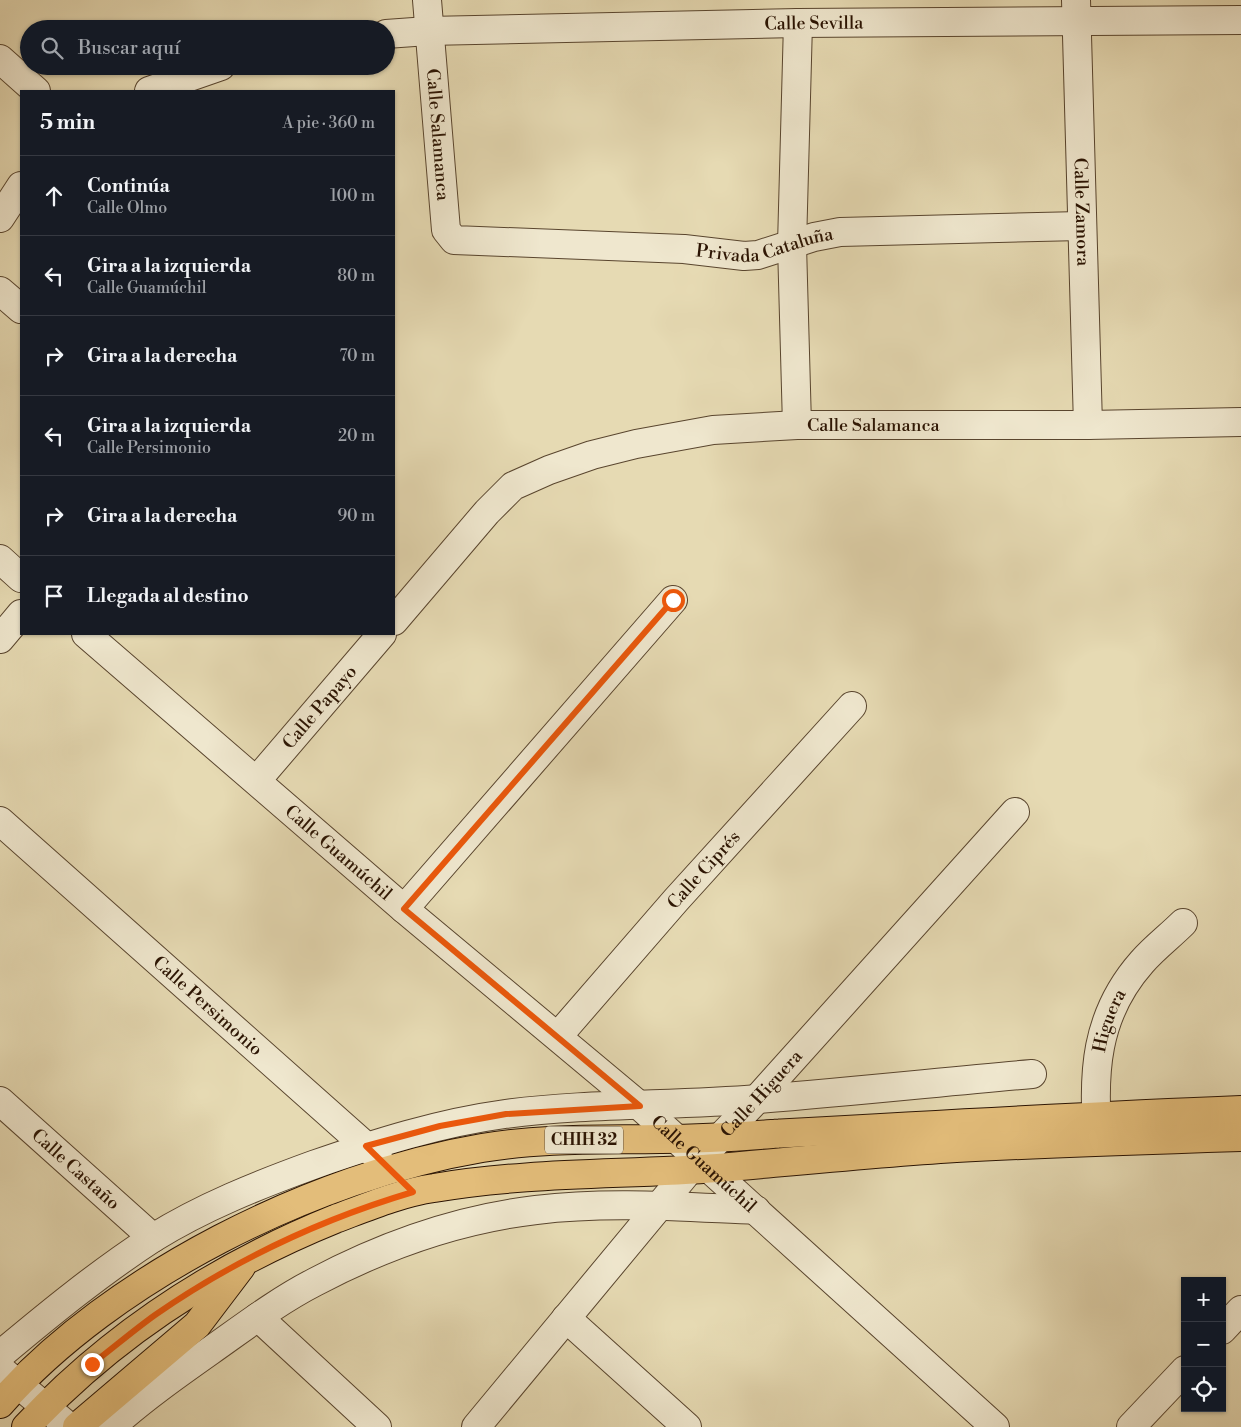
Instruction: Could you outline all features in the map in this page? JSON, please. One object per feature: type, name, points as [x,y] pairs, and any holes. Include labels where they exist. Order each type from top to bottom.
[{"type":"main road","name":"CHIH 32","points":[[0,1404],[9,1376],[62,1344],[157,1275],[256,1222],[313,1198],[391,1169],[430,1158],[485,1147],[569,1140],[679,1139],[1241,1110]]},
{"type":"main road","name":"CHIH 32","points":[[26,1427],[92,1364],[154,1316],[246,1260],[349,1214],[413,1192],[482,1181],[955,1148],[1241,1137]]},
{"type":"main road","points":[[77,1427],[197,1325],[246,1260]]},
{"type":"street","name":"Calle Salamanca","points":[[427,0],[428,32],[446,230],[449,236]]},
{"type":"street","name":"Calle Sevilla","points":[[395,34],[798,23],[1076,10],[1241,20]]},
{"type":"street","name":"Calle Zamora","points":[[1076,10],[1088,425]]},
{"type":"street","points":[[797,425],[792,245],[798,23]]},
{"type":"street","points":[[0,59],[35,90]]},
{"type":"street","points":[[152,90],[195,75]]},
{"type":"street","points":[[0,218],[20,188]]},
{"type":"street","name":"Privada Cataluña","points":[[449,236],[454,240],[464,242],[684,249],[758,256],[814,237],[840,232],[1081,226]]},
{"type":"street","points":[[0,291],[20,308]]},
{"type":"street","name":"Calle Salamanca","points":[[395,619],[487,512],[513,486],[549,470],[592,455],[665,438],[712,430],[797,425],[1088,425],[1241,422]]},
{"type":"street","points":[[0,559],[20,577]]},
{"type":"street","points":[[404,909],[673,600]]},
{"type":"street","points":[[0,639],[20,615]]},
{"type":"street","name":"Calle Papayo","points":[[257,780],[381,635]]},
{"type":"street","name":"Calle Guamúchil","points":[[101,639],[404,909],[679,1139],[701,1165],[756,1210],[995,1427]]},
{"type":"street","name":"Calle Ciprés","points":[[558,1036],[676,900],[852,706]]},
{"type":"street","name":"Calle Higuera","points":[[476,1427],[658,1206],[701,1165],[721,1137],[758,1099],[1015,812]]},
{"type":"street","name":"Calle Persimonio","points":[[0,821],[366,1146],[413,1192]]},
{"type":"street","name":"Higuera","points":[[1098,1142],[1096,1116],[1098,1055],[1103,1028],[1114,1002],[1127,981],[1143,961],[1183,923]]},
{"type":"street","points":[[0,1355],[41,1321],[153,1238],[198,1213],[261,1184],[366,1146],[440,1126],[506,1114],[758,1099],[1032,1074]]},
{"type":"street","name":"Calle Castaño","points":[[0,1101],[153,1238]]},
{"type":"street","points":[[111,1427],[178,1374],[258,1317],[313,1283],[368,1257],[429,1233],[485,1219],[536,1210],[591,1206],[658,1206],[756,1210]]},
{"type":"street","points":[[1226,1326],[1241,1310]]},
{"type":"street","points":[[258,1317],[377,1427]]},
{"type":"street","points":[[566,1318],[687,1427]]},
{"type":"street","points":[[1131,1427],[1181,1374]]},
{"type":"street","points":[[9,1376],[69,1427]]},
{"type":"route","points":[[92,1364],[154,1316],[203,1284],[246,1260],[358,1210],[413,1192],[366,1146],[440,1126],[506,1114],[640,1106],[404,909],[673,600]]}]
